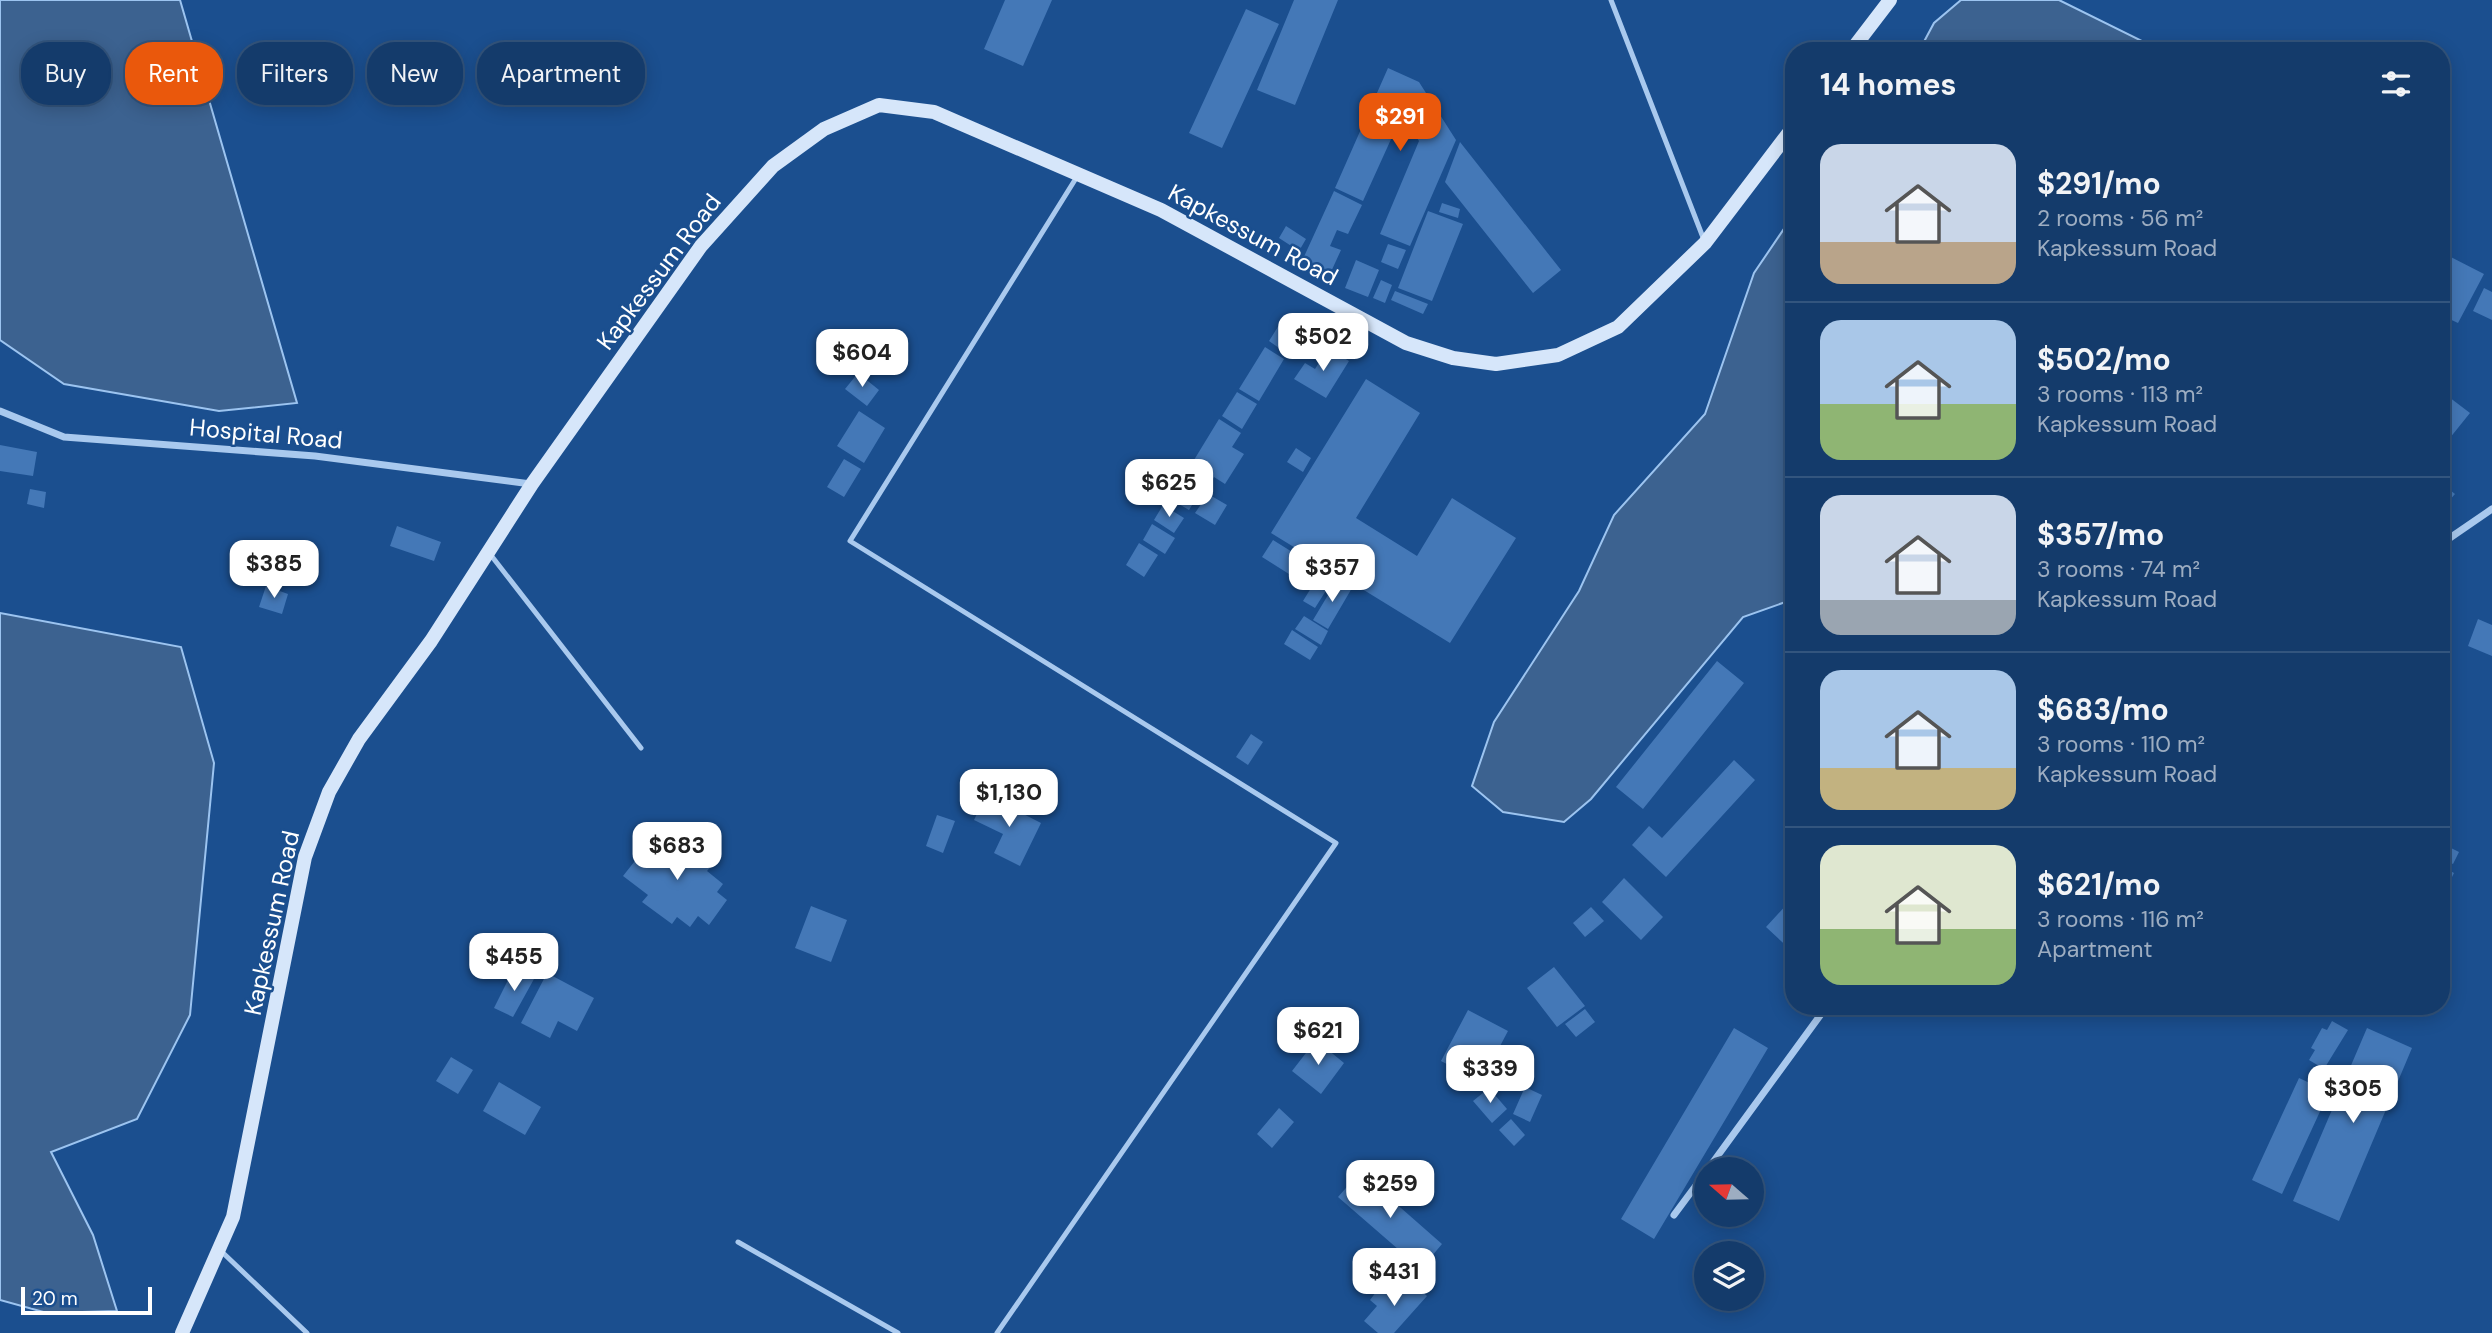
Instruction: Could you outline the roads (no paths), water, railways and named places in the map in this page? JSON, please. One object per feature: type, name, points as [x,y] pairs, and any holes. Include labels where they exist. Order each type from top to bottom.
[{"type":"street","points":[[1858,42],[1890,0]]},
{"type":"street","name":"Kapkessum Road","points":[[182,1333],[233,1217],[305,857],[329,792],[359,739],[431,641],[532,484],[701,246],[773,166],[824,129],[879,104],[934,112],[1161,210],[1406,343],[1453,358],[1496,364],[1558,355],[1618,327],[1705,243],[1785,138]]},
{"type":"street","name":"Hospital Road","points":[[0,411],[64,437],[315,456],[532,484]]},
{"type":"street","points":[[2450,538],[2492,509]]},
{"type":"street","points":[[1717,1157],[1820,1015]]},
{"type":"street","points":[[1674,1215],[1694,1188]]},
{"type":"lane","points":[[1611,0],[1705,243]]},
{"type":"lane","points":[[997,1333],[1336,843],[850,541],[1078,175]]},
{"type":"lane","points":[[488,552],[641,748]]},
{"type":"lane","points":[[738,1242],[898,1333]]},
{"type":"lane","points":[[219,1249],[307,1333]]},
{"type":"water","points":[[0,0],[180,0],[192,42],[125,42],[125,105],[210,105],[297,403],[219,411],[64,384],[0,340]]},
{"type":"water","points":[[1961,0],[2059,0],[2144,42],[1924,42],[1934,23]]},
{"type":"water","points":[[1785,227],[1785,602],[1743,617],[1591,799],[1564,822],[1503,812],[1472,786],[1494,722],[1579,591],[1614,515],[1705,414],[1754,273]]},
{"type":"water","points":[[0,613],[181,647],[214,763],[190,1015],[137,1119],[51,1152],[93,1235],[117,1311],[47,1313],[0,1300]]}]
